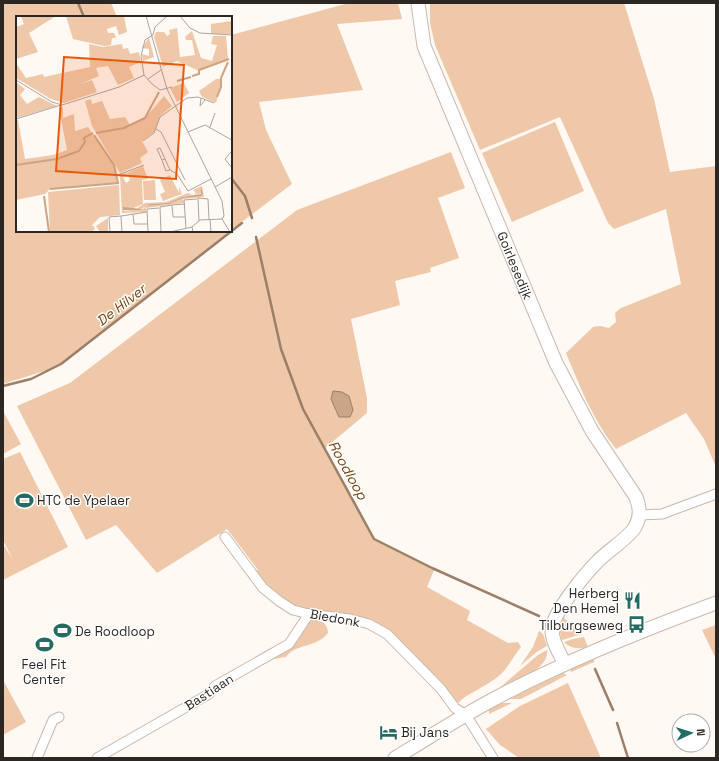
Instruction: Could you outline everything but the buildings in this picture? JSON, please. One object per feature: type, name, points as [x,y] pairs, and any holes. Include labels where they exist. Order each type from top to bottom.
[{"type":"street","name":"Goirlesedijk","points":[[417,6],[424,46],[556,363],[592,431],[636,497],[640,507],[640,515]]},
{"type":"street","points":[[565,664],[555,645],[552,622],[576,587],[596,562],[635,528],[640,515],[650,516],[662,514],[716,494]]},
{"type":"street","name":"Biedonk","points":[[225,537],[263,588],[293,610],[309,614],[350,619],[369,624],[382,631],[441,689],[455,708],[466,715],[493,758]]},
{"type":"street","points":[[395,758],[494,698],[598,649],[716,603]]},
{"type":"street","name":"Bastiaan","points":[[97,758],[209,694],[215,686],[289,644],[309,614]]},
{"type":"street","points":[[36,758],[53,720],[59,717]]},
{"type":"shaded area","points":[[3,3],[111,3],[117,16],[16,16],[16,232],[229,232],[68,360],[54,368],[3,384]]},
{"type":"shaded area","points":[[349,3],[398,3],[402,19],[337,24],[363,90],[259,102],[266,130],[292,184],[232,229],[232,35]]},
{"type":"shaded area","points":[[430,3],[624,3],[654,99],[670,172],[716,166],[716,467],[704,439],[686,413],[616,449],[600,427],[582,391],[566,353],[593,327],[600,326],[609,328],[616,322],[615,313],[621,308],[681,284],[666,209],[614,229],[608,223],[560,117],[480,150],[435,45],[430,23]]},
{"type":"shaded area","points":[[555,122],[584,191],[512,222],[482,153]]},
{"type":"shaded area","points":[[451,152],[465,188],[438,198],[459,258],[430,268],[431,272],[395,281],[400,305],[351,319],[367,398],[367,413],[324,449],[374,540],[434,570],[427,587],[470,611],[467,620],[508,643],[518,642],[521,647],[497,678],[468,695],[458,703],[422,663],[389,630],[353,615],[307,610],[287,602],[270,590],[253,572],[258,570],[227,529],[157,573],[116,525],[86,540],[17,406],[70,383],[297,210]]},
{"type":"shaded area","points":[[333,391],[342,392],[349,396],[353,410],[350,417],[339,417],[331,399]]},
{"type":"shaded area","points":[[3,411],[21,444],[3,454]]},
{"type":"shaded area","name":"HTC de Ypelaer","points":[[20,452],[68,547],[3,580],[3,544],[13,560],[3,540],[3,459]]},
{"type":"shaded area","points":[[561,616],[582,632],[582,634],[562,640],[558,625]]},
{"type":"shaded area","points":[[300,618],[314,619],[322,622],[325,624],[328,633],[318,641],[295,649],[286,657],[266,660],[262,653],[285,641]]},
{"type":"shaded area","points":[[716,625],[716,659],[702,630]]},
{"type":"shaded area","points":[[539,631],[543,634],[547,646],[538,651],[520,666],[533,647]]},
{"type":"shaded area","points":[[584,637],[588,647],[575,648],[564,642],[573,639]]},
{"type":"shaded area","points":[[547,650],[546,657],[536,670],[520,680],[497,690],[538,655]]},
{"type":"shaded area","points":[[594,659],[594,662],[571,672],[570,669]]},
{"type":"shaded area","points":[[563,673],[567,675],[521,699],[509,699]]},
{"type":"shaded area","points":[[3,680],[26,722],[3,735]]},
{"type":"shaded area","points":[[568,683],[601,758],[519,758],[500,745],[486,729],[520,706]]},
{"type":"shaded area","points":[[501,703],[512,703],[489,714],[489,710]]},
{"type":"waterway","name":"Roodloop","points":[[78,3],[84,16]]},
{"type":"waterway","name":"Roodloop","points":[[232,179],[245,196],[252,218]]},
{"type":"waterway","name":"De Hilver","points":[[232,231],[242,223]]},
{"type":"waterway","name":"De Hilver","points":[[3,386],[31,379],[61,364],[230,232]]},
{"type":"waterway","name":"Roodloop","points":[[256,237],[281,349],[303,409],[374,539],[432,568],[539,616]]},
{"type":"waterway","name":"Roodloop","points":[[595,669],[613,710]]},
{"type":"waterway","name":"Roodloop","points":[[617,723],[628,758]]},
{"type":"place","name":"HTC de Ypelaer","points":[[24,500]]},
{"type":"place","name":"Herberg Den Hemel","points":[[632,600]]},
{"type":"place","name":"Tilburgseweg","points":[[636,625]]},
{"type":"place","name":"De Roodloop","points":[[62,631]]},
{"type":"place","name":"Feel Fit Center","points":[[44,645]]},
{"type":"place","name":"Bij Jans","points":[[388,732]]}]
